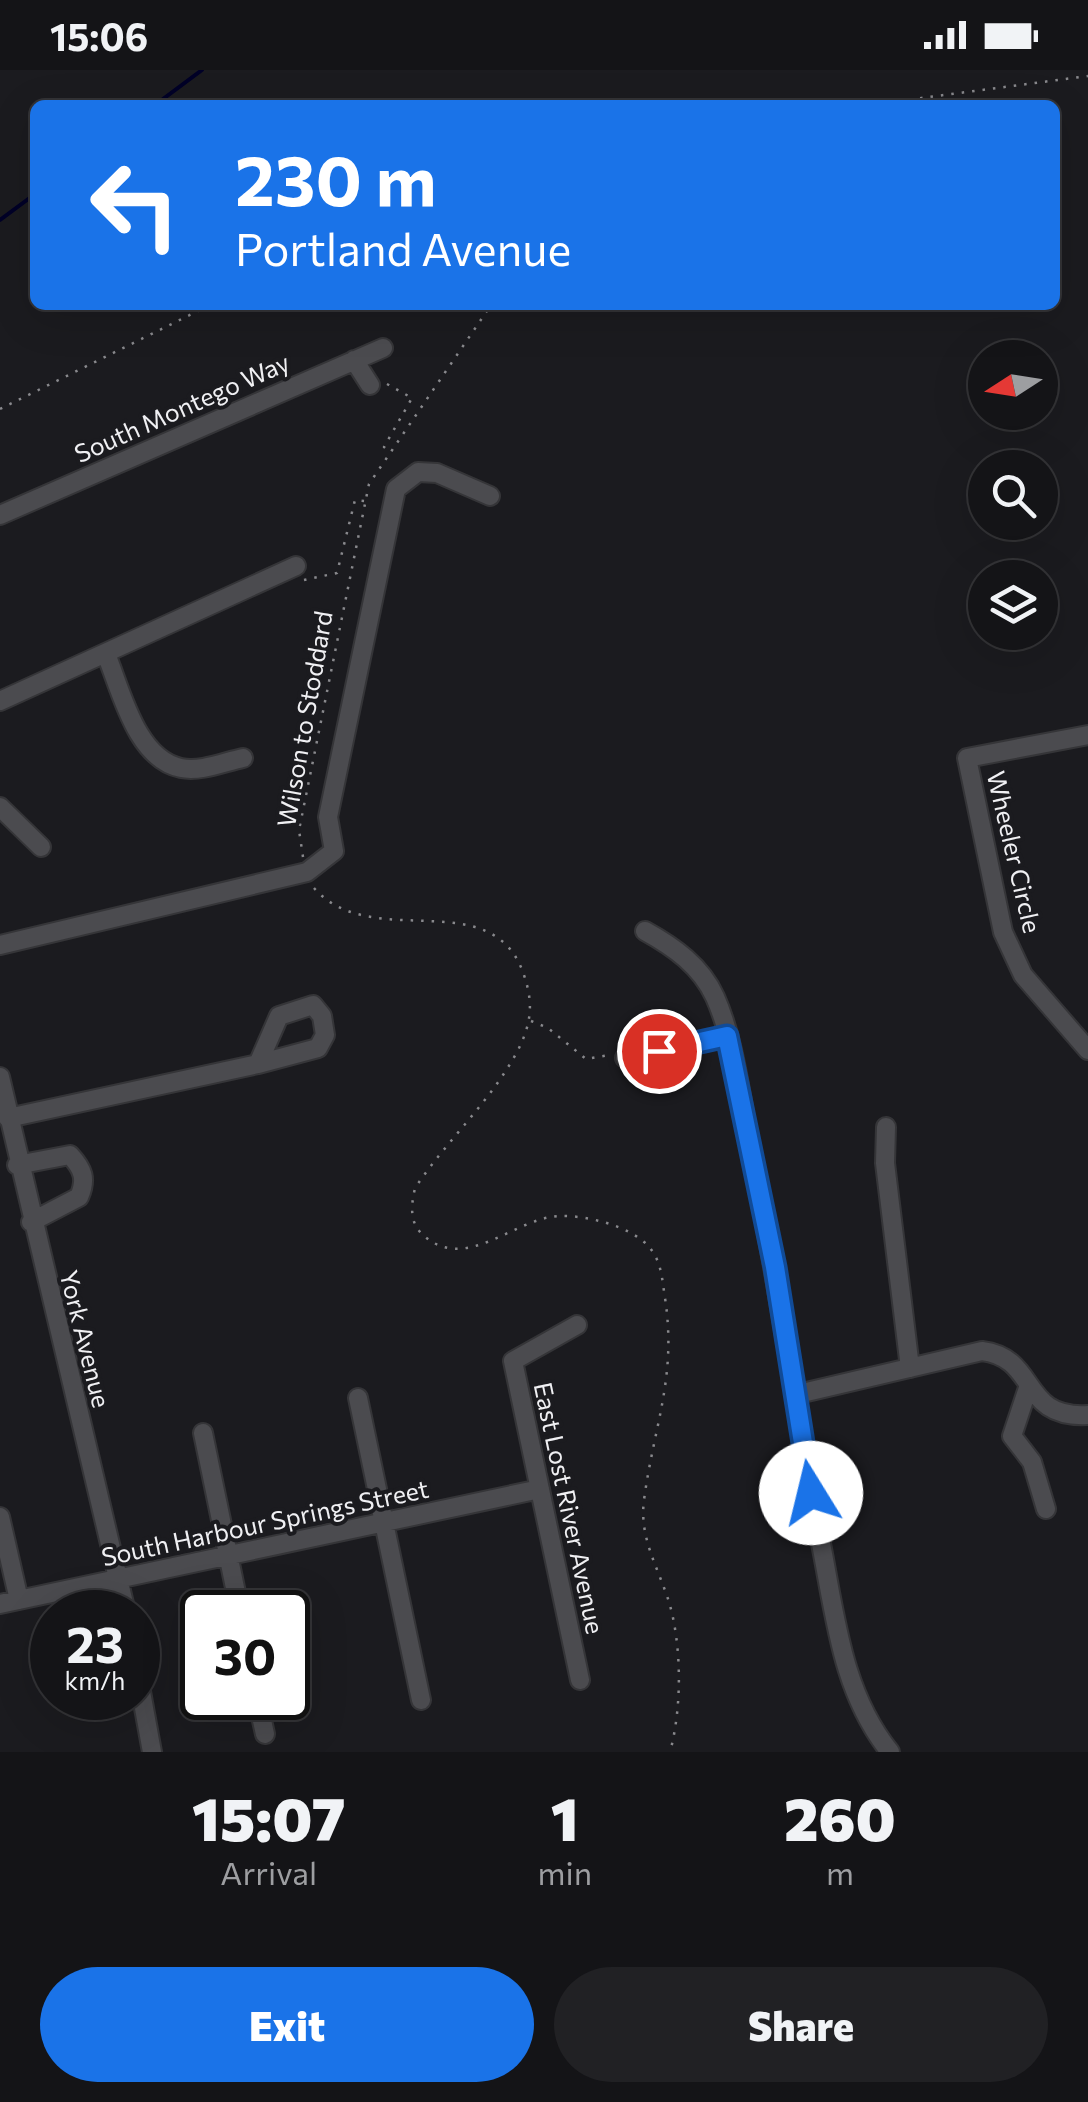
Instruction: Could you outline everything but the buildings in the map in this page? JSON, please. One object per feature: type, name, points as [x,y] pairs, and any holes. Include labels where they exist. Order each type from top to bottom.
[{"type":"street","name":"South Montego Way","points":[[0,516],[384,348]]},
{"type":"street","points":[[354,360],[370,385]]},
{"type":"street","points":[[0,946],[307,872],[334,850],[328,817],[396,489],[418,472],[437,473],[490,496]]},
{"type":"street","points":[[0,701],[296,566]]},
{"type":"street","points":[[106,654],[132,717],[158,756],[181,768],[200,768],[243,758]]},
{"type":"street","name":"Wheeler Circle","points":[[1088,735],[968,758],[1003,932],[1023,976],[1088,1050]]},
{"type":"street","points":[[0,807],[41,846]]},
{"type":"street","points":[[645,931],[689,960],[714,995],[727,1036],[848,1671],[872,1730],[890,1752]]},
{"type":"street","points":[[625,1058],[727,1036]]},
{"type":"street","points":[[8,1118],[258,1064]]},
{"type":"street","name":"York Avenue","points":[[0,1076],[17,1165],[120,1590]]},
{"type":"street","points":[[886,1127],[884,1163],[910,1368]]},
{"type":"street","points":[[17,1165],[70,1155],[81,1166],[85,1183],[79,1197],[31,1222]]},
{"type":"street","name":"East Lost River Avenue","points":[[577,1324],[512,1360],[580,1680]]},
{"type":"street","points":[[798,1394],[982,1351],[1004,1354],[1020,1370],[1028,1388],[1051,1410],[1067,1416],[1088,1415]]},
{"type":"street","points":[[1028,1388],[1012,1436],[1032,1462],[1046,1508]]},
{"type":"street","points":[[358,1398],[421,1700]]},
{"type":"street","points":[[203,1433],[236,1590]]},
{"type":"street","name":"South Harbour Springs Street","points":[[9,1602],[540,1490]]},
{"type":"street","points":[[0,1517],[9,1602]]},
{"type":"street","points":[[146,1720],[152,1752]]},
{"type":"street","points":[[261,1720],[264,1734]]},
{"type":"path","points":[[906,100],[1088,76]]},
{"type":"path","points":[[0,409],[200,310]]},
{"type":"path","name":"Wilson to Stoddard","points":[[307,872],[299,830],[369,484],[488,310]]},
{"type":"path","points":[[370,385],[388,384],[412,398],[384,446],[390,452]]},
{"type":"path","points":[[296,566],[306,582],[338,573],[354,500],[365,502]]},
{"type":"path","points":[[307,872],[316,892],[360,916],[479,927],[503,937],[520,962],[531,996],[530,1022],[518,1051],[415,1188],[410,1209],[418,1230],[432,1242],[452,1250],[556,1216],[583,1217],[625,1231],[648,1245],[660,1264],[670,1376],[644,1502],[644,1530],[674,1630],[678,1725],[670,1752]]},
{"type":"path","points":[[530,1022],[548,1028],[586,1059],[616,1054],[625,1058]]},
{"type":"waterway","points":[[162,100],[202,70]]},
{"type":"waterway","points":[[0,220],[30,198]]},
{"type":"route","points":[[659,1051],[727,1036],[775,1267],[811,1493]]}]
